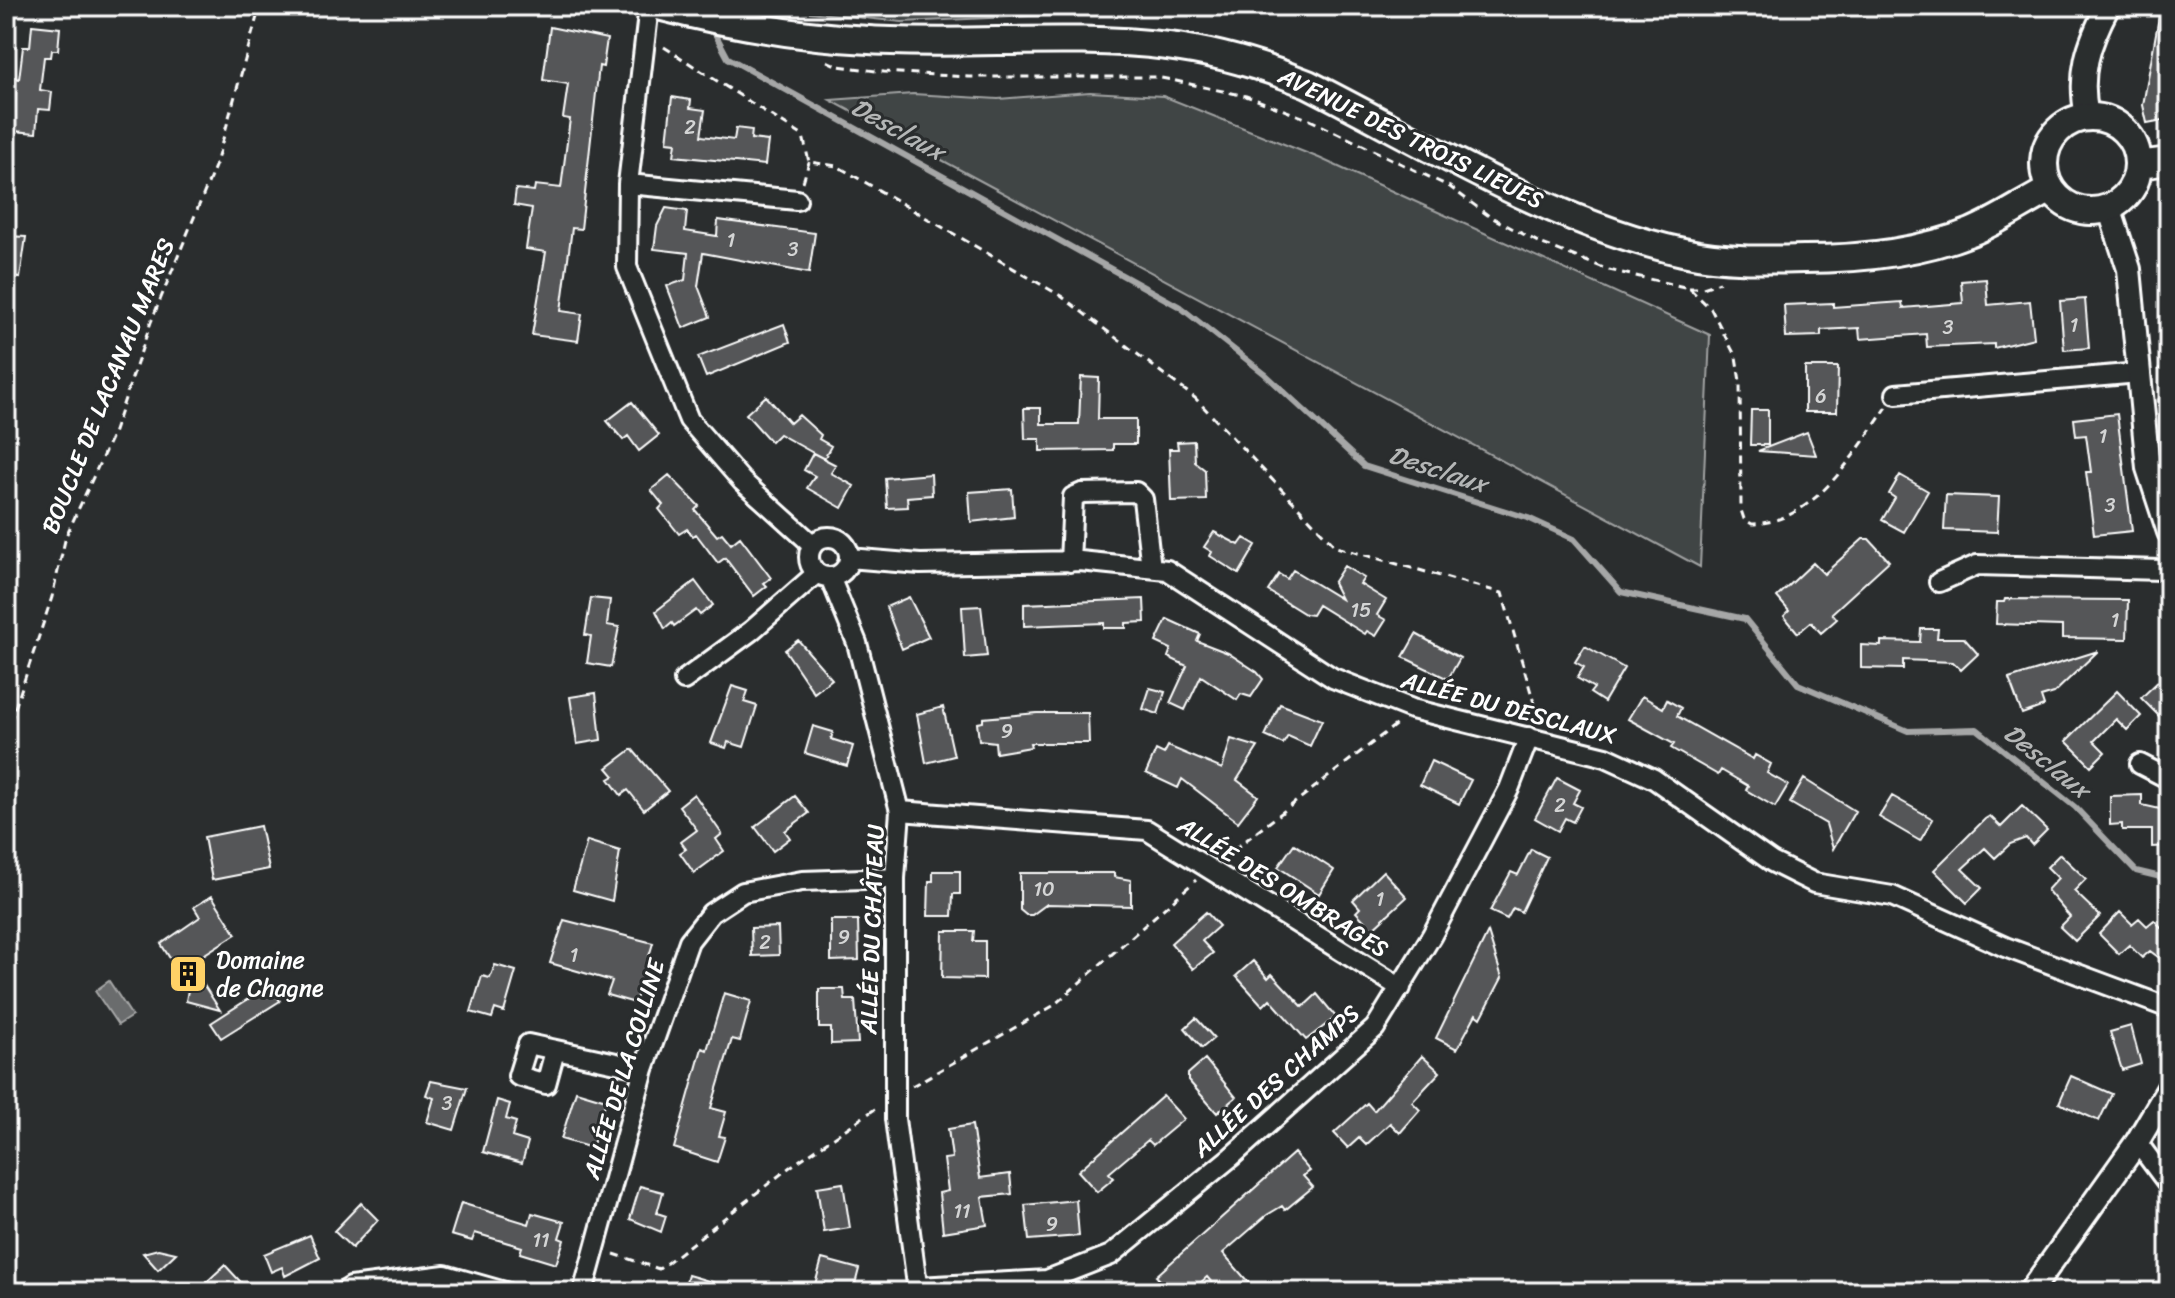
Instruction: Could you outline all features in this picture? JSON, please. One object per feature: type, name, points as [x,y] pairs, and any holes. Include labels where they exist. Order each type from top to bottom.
[{"type":"main road","name":"AVENUE DES TROIS LIEUES","points":[[658,6],[735,26],[870,41],[1123,43],[1209,53],[1265,67],[1308,84],[1564,214],[1622,237],[1723,258],[1855,259],[1917,248],[1971,232],[2051,189]]},
{"type":"main road","points":[[2087,116],[2118,124],[2129,135],[2139,165],[2131,191],[2109,208],[2083,211],[2059,199],[2051,189],[2044,166],[2049,142],[2072,121],[2087,116]]},
{"type":"main road","points":[[2139,165],[2169,161]]},
{"type":"street","points":[[649,6],[648,36],[628,184],[627,267],[689,420],[742,481],[813,545]]},
{"type":"street","points":[[2087,116],[2082,92],[2085,54],[2108,6]]},
{"type":"street","points":[[628,184],[797,200]]},
{"type":"street","points":[[2109,208],[2129,269],[2148,468],[2169,532]]},
{"type":"street","points":[[1896,394],[2139,373]]},
{"type":"street","points":[[1070,562],[1073,497],[1082,493],[1136,492],[1143,499],[1151,568]]},
{"type":"street","points":[[684,680],[823,575],[841,573],[849,558],[846,546],[836,538],[824,538],[813,545],[809,556],[823,575]]},
{"type":"street","name":"ALLÉE DU DESCLAUX","points":[[849,558],[920,564],[1070,562],[1167,570],[1333,678],[1412,709],[1606,757],[1654,779],[1772,862],[1814,883],[1892,896],[2005,947],[2118,992],[2169,1008]]},
{"type":"street","points":[[1939,582],[1977,565],[2162,570],[2169,567]]},
{"type":"street","name":"ALLÉE DU CHÂTEAU","points":[[823,575],[857,643],[900,811],[895,878],[894,1096],[918,1290]]},
{"type":"street","name":"ALLÉE DES CHAMPS","points":[[918,1290],[1047,1280],[1111,1255],[1231,1157],[1375,1028],[1401,988],[1537,739]]},
{"type":"street","points":[[2140,764],[2169,779]]},
{"type":"street","name":"ALLÉE DES OMBRAGES","points":[[900,811],[1147,830],[1401,988]]},
{"type":"street","name":"ALLÉE DE LA COLLINE","points":[[583,1292],[644,1069],[689,941],[711,913],[743,892],[802,881],[895,878]]},
{"type":"street","points":[[555,1051],[644,1069]]},
{"type":"street","points":[[2030,1292],[2137,1142],[2169,1088]]},
{"type":"street","points":[[2137,1142],[2169,1185]]},
{"type":"street","points":[[343,1292],[351,1287],[445,1275],[505,1292]]},
{"type":"path","name":"BOUCLE DE LACANAU MARES","points":[[6,735],[52,597],[66,536],[113,434],[151,322],[216,164],[260,6]]},
{"type":"path","points":[[648,36],[803,136],[809,162],[837,166],[1061,296],[1195,398],[1336,547],[1502,593],[1537,739]]},
{"type":"path","points":[[817,57],[838,66],[884,72],[969,77],[1157,77],[1246,96],[1308,119],[1450,187],[1489,216],[1551,247],[1609,270],[1689,288],[1711,309],[1736,357],[1740,381],[1741,510],[1744,519],[1752,524],[1786,519],[1804,508],[1844,465],[1896,394]]},
{"type":"path","points":[[596,1249],[659,1269],[790,1167],[894,1096],[1053,1006],[1210,868],[1412,709]]},
{"type":"shaded area","points":[[753,6],[1114,6],[1117,12],[902,22]]},
{"type":"shaded area","points":[[1090,92],[1163,96],[1319,158],[1710,335],[1700,567],[830,100],[913,94],[998,99]]},
{"type":"shaded area","points":[[109,981],[132,1016],[118,1025],[95,991]]},
{"type":"building","points":[[2161,6],[2169,6],[2169,119],[2147,123],[2143,105]]},
{"type":"building","points":[[32,25],[60,28],[58,50],[52,50],[51,57],[44,57],[40,90],[52,92],[50,110],[38,109],[36,133],[14,131],[16,78],[19,79],[23,47],[30,47]]},
{"type":"building","points":[[550,27],[607,39],[603,67],[599,66],[581,229],[572,228],[561,311],[582,314],[578,341],[532,335],[546,252],[526,249],[532,208],[514,205],[516,189],[534,191],[535,185],[561,188],[570,119],[563,118],[568,84],[543,80]]},
{"type":"building","points":[[672,97],[691,100],[690,108],[705,110],[701,136],[734,140],[736,128],[752,130],[751,139],[768,141],[765,165],[674,156],[676,143],[667,142]]},
{"type":"building","points":[[666,208],[687,211],[685,231],[717,236],[718,220],[815,233],[809,273],[703,253],[698,286],[710,317],[683,328],[667,286],[685,280],[688,253],[654,249],[657,226]]},
{"type":"building","points":[[6,236],[26,237],[20,278],[6,276]]},
{"type":"building","points":[[1986,279],[1988,305],[2030,301],[2034,338],[1994,348],[1994,344],[1927,347],[1926,334],[1860,339],[1859,328],[1821,330],[1821,336],[1786,337],[1784,305],[1833,303],[1833,307],[1902,302],[1903,308],[1963,303],[1961,281]]},
{"type":"building","points":[[2085,299],[2089,348],[2064,350],[2060,301]]},
{"type":"building","points":[[784,324],[790,342],[706,377],[698,357]]},
{"type":"building","points":[[1805,367],[1838,367],[1837,412],[1805,412]]},
{"type":"building","points":[[1081,377],[1099,378],[1098,419],[1136,419],[1136,444],[1113,444],[1113,450],[1040,451],[1040,439],[1025,439],[1024,408],[1041,408],[1041,424],[1079,424]]},
{"type":"building","points":[[766,396],[790,423],[799,415],[821,435],[819,439],[831,446],[824,459],[779,434],[771,442],[746,414]]},
{"type":"building","points":[[632,402],[659,435],[639,451],[628,436],[623,440],[607,421]]},
{"type":"building","points":[[1751,410],[1768,410],[1768,445],[1750,445]]},
{"type":"building","points":[[2117,414],[2132,531],[2094,535],[2086,472],[2091,472],[2086,435],[2076,436],[2074,419]]},
{"type":"building","points":[[1807,432],[1816,455],[1758,451]]},
{"type":"building","points":[[1194,441],[1195,462],[1205,470],[1206,500],[1171,501],[1169,449],[1178,449],[1177,442]]},
{"type":"building","points":[[813,453],[836,465],[831,473],[854,486],[842,508],[807,488],[815,476],[804,470]]},
{"type":"building","points":[[931,474],[932,495],[907,497],[908,507],[887,508],[885,478]]},
{"type":"building","points":[[669,475],[699,506],[695,510],[717,536],[722,533],[731,544],[740,537],[771,578],[764,583],[767,586],[754,596],[725,558],[718,563],[696,534],[693,536],[687,529],[679,534],[659,509],[663,505],[651,490]]},
{"type":"building","points":[[1900,475],[1928,491],[1904,532],[1882,520],[1895,498],[1889,494]]},
{"type":"building","points":[[1012,489],[1014,517],[971,522],[969,492]]},
{"type":"building","points":[[1946,495],[1999,497],[1997,532],[1944,530]]},
{"type":"building","points":[[1214,532],[1239,545],[1244,538],[1256,545],[1239,574],[1210,556],[1212,552],[1204,547]]},
{"type":"building","points":[[1863,539],[1869,539],[1889,561],[1832,613],[1837,619],[1821,633],[1811,622],[1798,633],[1784,616],[1789,611],[1777,597],[1813,563],[1824,574]]},
{"type":"building","points":[[1344,566],[1364,578],[1360,584],[1386,600],[1377,615],[1386,620],[1376,636],[1367,631],[1365,634],[1318,605],[1312,615],[1305,614],[1268,591],[1279,574],[1287,579],[1293,570],[1341,599],[1333,583]]},
{"type":"building","points":[[695,581],[713,605],[700,615],[696,610],[665,629],[656,611]]},
{"type":"building","points":[[909,597],[929,637],[902,649],[886,607]]},
{"type":"building","points":[[591,598],[610,600],[607,625],[619,627],[611,667],[587,663],[591,636],[585,635]]},
{"type":"building","points":[[1144,599],[1145,622],[1126,623],[1126,628],[1104,628],[1104,623],[1024,626],[1024,604]]},
{"type":"building","points":[[2005,599],[2128,600],[2127,639],[2062,638],[2062,626],[1996,624],[1997,602],[2004,602]]},
{"type":"building","points":[[981,606],[987,656],[965,658],[962,607]]},
{"type":"building","points":[[1167,619],[1200,634],[1197,641],[1228,653],[1257,672],[1263,679],[1251,697],[1241,694],[1237,700],[1201,676],[1185,710],[1170,703],[1187,666],[1168,657],[1171,649],[1156,642]]},
{"type":"building","points":[[1921,629],[1938,629],[1937,638],[1964,638],[1978,654],[1961,670],[1953,662],[1903,660],[1903,669],[1861,668],[1861,645],[1881,646],[1881,641],[1920,642]]},
{"type":"building","points":[[1416,634],[1460,658],[1448,679],[1403,657]]},
{"type":"building","points":[[798,640],[832,679],[814,693],[785,650]]},
{"type":"building","points":[[1585,646],[1624,668],[1604,702],[1590,693],[1594,688],[1577,678],[1584,667],[1575,662]]},
{"type":"building","points":[[2098,651],[2054,693],[2041,697],[2044,706],[2022,714],[2009,679]]},
{"type":"building","points":[[2169,671],[2169,726],[2141,698]]},
{"type":"building","points":[[732,686],[748,691],[744,702],[757,706],[744,747],[728,742],[726,748],[711,743]]},
{"type":"building","points":[[1150,688],[1165,692],[1158,714],[1143,709]]},
{"type":"building","points":[[2117,691],[2141,716],[2127,730],[2116,719],[2094,741],[2105,752],[2091,766],[2066,741]]},
{"type":"building","points":[[596,693],[601,740],[577,744],[570,697]]},
{"type":"building","points":[[1642,696],[1663,708],[1667,700],[1681,708],[1677,716],[1753,759],[1755,755],[1771,764],[1767,773],[1788,785],[1775,807],[1746,790],[1748,786],[1721,770],[1718,775],[1671,748],[1674,744],[1628,719]]},
{"type":"building","points":[[1280,704],[1322,720],[1310,746],[1288,736],[1283,744],[1265,736]]},
{"type":"building","points":[[943,707],[954,756],[926,763],[917,714]]},
{"type":"building","points":[[1037,713],[1088,713],[1089,743],[1030,743],[1031,747],[996,753],[995,742],[979,740],[977,723],[983,722],[983,718]]},
{"type":"building","points":[[813,726],[833,732],[831,739],[853,746],[847,766],[805,753]]},
{"type":"building","points":[[1231,739],[1258,747],[1237,780],[1258,796],[1238,822],[1182,779],[1178,788],[1146,773],[1156,750],[1164,754],[1168,746],[1222,769]]},
{"type":"building","points":[[632,749],[668,791],[644,810],[628,790],[621,795],[609,779],[614,776],[607,768]]},
{"type":"building","points":[[1431,761],[1471,780],[1459,804],[1420,785]]},
{"type":"building","points":[[1557,778],[1580,790],[1573,803],[1581,807],[1573,822],[1565,818],[1558,831],[1535,818]]},
{"type":"building","points":[[1804,779],[1855,811],[1833,849],[1826,824],[1790,803]]},
{"type":"building","points":[[694,794],[722,834],[716,839],[724,851],[694,873],[680,853],[686,849],[681,842],[697,830],[679,806]]},
{"type":"building","points":[[2142,795],[2142,805],[2169,811],[2169,846],[2152,847],[2152,830],[2122,830],[2122,824],[2110,825],[2110,796]]},
{"type":"building","points":[[795,796],[809,813],[785,831],[790,838],[773,851],[755,827]]},
{"type":"building","points":[[1892,796],[1933,819],[1920,841],[1879,817]]},
{"type":"building","points":[[2022,806],[2047,830],[2032,845],[2026,838],[2010,844],[1995,858],[1985,848],[1962,869],[1982,888],[1967,903],[1934,870],[1985,819],[1990,816],[2001,827]]},
{"type":"building","points":[[260,826],[269,869],[212,880],[204,837]]},
{"type":"building","points":[[587,841],[620,851],[612,901],[573,890]]},
{"type":"building","points":[[1294,844],[1334,870],[1319,894],[1278,867]]},
{"type":"building","points":[[1531,849],[1547,857],[1521,912],[1513,908],[1507,919],[1490,911],[1511,872],[1518,875]]},
{"type":"building","points":[[2060,854],[2086,879],[2074,891],[2100,916],[2075,941],[2060,927],[2070,917],[2047,890],[2058,878],[2047,867]]},
{"type":"building","points":[[933,871],[960,871],[960,894],[953,894],[952,916],[928,916],[929,881],[933,881]]},
{"type":"building","points":[[1383,871],[1407,897],[1372,929],[1356,912],[1360,908],[1353,900]]},
{"type":"building","points":[[1020,873],[1114,873],[1114,877],[1131,880],[1131,906],[1047,904],[1032,915],[1026,915],[1020,910]]},
{"type":"building","points":[[212,896],[236,934],[178,971],[161,944],[200,917],[194,907]]},
{"type":"building","points":[[1206,912],[1219,926],[1202,941],[1213,953],[1193,969],[1171,943]]},
{"type":"building","points":[[2120,912],[2132,924],[2139,918],[2147,926],[2154,920],[2169,935],[2169,965],[2150,951],[2142,958],[2129,945],[2119,954],[2099,934]]},
{"type":"building","points":[[564,920],[653,943],[635,1003],[607,995],[612,981],[550,963]]},
{"type":"building","points":[[831,920],[858,920],[859,960],[831,961]]},
{"type":"building","points":[[778,927],[779,955],[752,956],[751,928]]},
{"type":"building","points":[[943,931],[974,931],[973,941],[985,941],[985,979],[942,978]]},
{"type":"building","points":[[1488,932],[1502,978],[1481,1018],[1476,1014],[1457,1049],[1436,1038]]},
{"type":"building","points":[[1253,961],[1268,978],[1272,974],[1303,1007],[1317,994],[1336,1017],[1306,1040],[1270,999],[1263,1006],[1236,976]]},
{"type":"building","points":[[495,965],[516,971],[504,1012],[495,1009],[492,1018],[471,1012],[482,976],[490,978]]},
{"type":"building","points":[[192,967],[220,1010],[186,1001]]},
{"type":"building","points":[[270,985],[280,1001],[221,1038],[211,1023]]},
{"type":"building","points":[[819,989],[844,989],[845,1000],[855,1000],[858,1043],[831,1044],[831,1028],[819,1028]]},
{"type":"building","points":[[724,993],[751,1001],[740,1041],[732,1039],[711,1108],[726,1112],[719,1136],[725,1137],[717,1162],[674,1148],[702,1048],[707,1050]]},
{"type":"building","points":[[1196,1018],[1214,1038],[1202,1048],[1185,1028]]},
{"type":"building","points":[[2131,1026],[2141,1064],[2122,1070],[2110,1032]]},
{"type":"building","points":[[1422,1056],[1440,1072],[1412,1102],[1420,1110],[1400,1133],[1390,1123],[1366,1145],[1359,1138],[1348,1148],[1334,1133],[1367,1103],[1374,1111]]},
{"type":"building","points":[[1205,1059],[1236,1097],[1217,1113],[1188,1080],[1188,1074]]},
{"type":"building","points":[[2071,1076],[2112,1094],[2099,1121],[2059,1103]]},
{"type":"building","points":[[431,1081],[467,1088],[454,1130],[427,1122],[434,1098],[426,1095]]},
{"type":"building","points":[[576,1091],[606,1100],[592,1148],[561,1139]]},
{"type":"building","points":[[1163,1096],[1184,1119],[1153,1145],[1148,1140],[1109,1173],[1114,1178],[1097,1192],[1078,1171]]},
{"type":"building","points":[[497,1100],[510,1104],[506,1119],[516,1122],[512,1137],[528,1142],[522,1163],[483,1152]]},
{"type":"building","points":[[972,1125],[980,1178],[1010,1174],[1012,1194],[982,1197],[987,1225],[943,1232],[939,1193],[948,1191],[944,1159],[952,1158],[948,1129]]},
{"type":"building","points":[[1294,1153],[1310,1171],[1303,1176],[1313,1187],[1285,1210],[1282,1206],[1267,1215],[1223,1253],[1249,1283],[1239,1292],[1220,1292],[1207,1277],[1190,1292],[1143,1292],[1159,1279],[1156,1276]]},
{"type":"building","points":[[843,1183],[850,1228],[824,1232],[817,1187]]},
{"type":"building","points":[[640,1186],[663,1192],[657,1213],[666,1216],[661,1232],[630,1219]]},
{"type":"building","points":[[1076,1200],[1079,1236],[1029,1240],[1025,1205]]},
{"type":"building","points":[[361,1203],[378,1220],[352,1248],[334,1231]]},
{"type":"building","points":[[461,1203],[529,1224],[532,1213],[564,1222],[559,1238],[564,1240],[556,1264],[520,1253],[522,1247],[475,1233],[472,1241],[451,1235]]},
{"type":"building","points":[[310,1235],[320,1258],[285,1276],[282,1267],[271,1272],[264,1254]]},
{"type":"building","points":[[158,1249],[176,1253],[158,1270],[143,1253]]},
{"type":"building","points":[[822,1259],[859,1269],[853,1292],[818,1292],[814,1288]]},
{"type":"building","points":[[225,1265],[250,1292],[196,1292]]},
{"type":"building","points":[[688,1275],[733,1288],[732,1292],[683,1292]]},
{"type":"waterway","name":"Desclaux","points":[[711,26],[728,58],[1180,307],[1265,374],[1364,466],[1528,518],[1574,539],[1621,592],[1745,619],[1798,684],[1908,731],[1977,729],[2075,807],[2136,871],[2169,879]]},
{"type":"waterway","points":[[2159,401],[2169,401]]},
{"type":"place","name":"Domaine de Chagne","points":[[188,974]]}]
